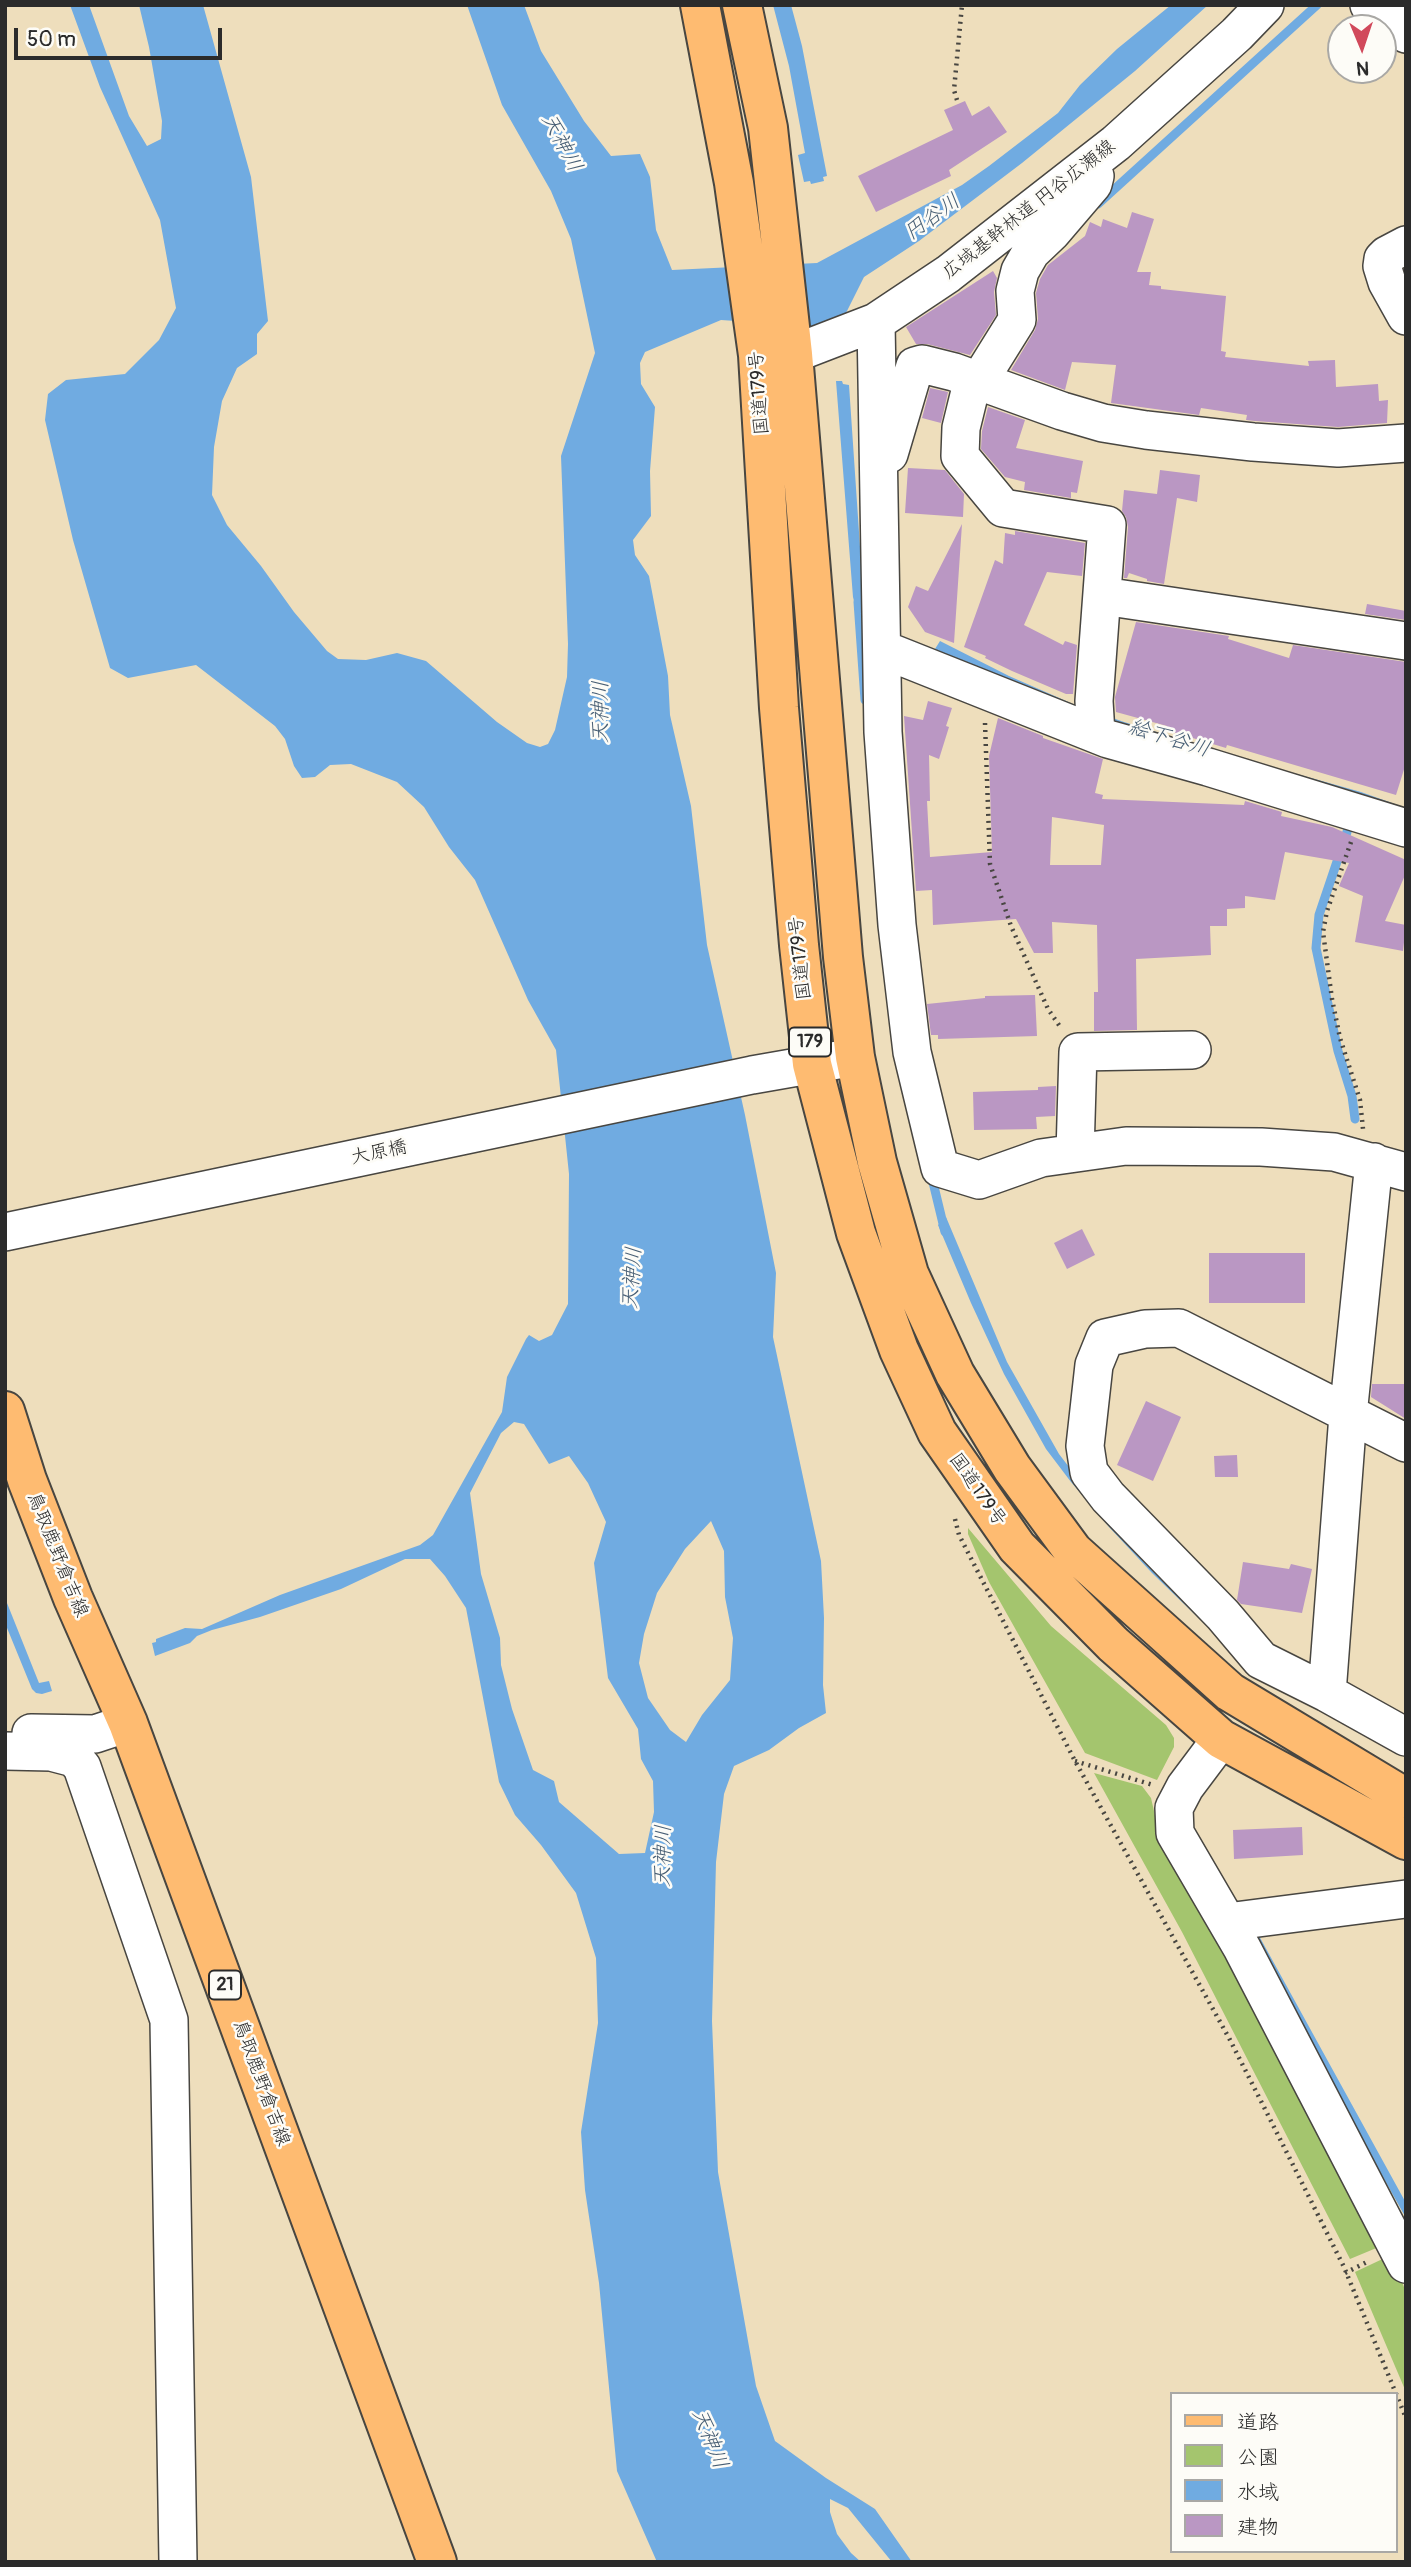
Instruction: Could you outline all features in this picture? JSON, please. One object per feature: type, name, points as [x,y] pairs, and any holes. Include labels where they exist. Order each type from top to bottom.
[{"type":"main road","name":"国道179号","points":[[700,5],[734,183],[776,354],[855,1058],[877,1162],[909,1274],[954,1374],[1012,1468],[1073,1550],[1230,1692],[1406,1798]]},
{"type":"main road","name":"国道179号","points":[[742,5],[768,128],[776,354],[779,708],[798,932],[812,1064],[856,1233],[899,1350],[937,1432],[1017,1547],[1113,1644],[1221,1739],[1406,1840]]},
{"type":"main road","name":"鳥取鹿野倉吉線","points":[[5,1411],[27,1479],[72,1598],[128,1723],[437,2562]]},
{"type":"street","name":"広域基幹林道 円谷広瀬線","points":[[776,354],[876,323],[948,275],[1101,155],[1237,34],[1265,5]]},
{"type":"street","points":[[1369,5],[1396,18],[1406,34]]},
{"type":"street","points":[[1096,734],[1094,701],[1107,525],[1003,508],[960,456],[961,428],[976,380],[1017,320],[1015,291],[1020,271],[1031,252],[1093,184],[1101,155]]},
{"type":"street","points":[[1406,244],[1387,255],[1382,266],[1387,282],[1406,316]]},
{"type":"street","points":[[876,323],[883,733],[899,937],[912,1052],[940,1168],[979,1180],[1041,1158],[1126,1146],[1261,1147],[1334,1152],[1382,1165],[1348,1415],[1327,1693]]},
{"type":"street","points":[[879,485],[915,366],[922,364],[1073,414],[1146,430],[1338,448],[1406,443]]},
{"type":"street","points":[[1103,596],[1406,641]]},
{"type":"street","points":[[882,649],[1096,734],[1406,828]]},
{"type":"street","points":[[1075,1153],[1078,1052],[1192,1050]]},
{"type":"street","name":"大原橋","points":[[5,1232],[752,1074],[855,1058]]},
{"type":"street","points":[[1406,1443],[1180,1328],[1145,1329],[1105,1339],[1094,1365],[1085,1446],[1089,1472],[1108,1497],[1223,1615],[1261,1660],[1406,1737]]},
{"type":"street","points":[[5,1733],[95,1734],[128,1723]]},
{"type":"street","points":[[1221,1739],[1185,1787],[1174,1808],[1175,1833],[1227,1922],[1406,2264]]},
{"type":"street","points":[[5,1751],[51,1752],[74,1758],[82,1767],[169,2020],[178,2562]]},
{"type":"street","points":[[1227,1922],[1406,1899]]},
{"type":"path","points":[[957,100],[954,90],[962,5]]},
{"type":"path","points":[[986,691],[985,747],[990,864],[1011,926],[1048,1009],[1078,1052]]},
{"type":"path","points":[[1352,838],[1327,911],[1323,932],[1335,1012],[1382,1165]]},
{"type":"path","points":[[952,1510],[959,1535],[1075,1761],[1223,2026],[1264,2107],[1343,2267],[1395,2392]]},
{"type":"path","points":[[1075,1761],[1160,1788]]},
{"type":"path","points":[[1397,2396],[1406,2418]]},
{"type":"green space","points":[[968,1528],[1051,1626],[1166,1725],[1174,1738],[1174,1747],[1157,1780],[1085,1753],[989,1582],[968,1534]]},
{"type":"green space","points":[[1094,1773],[1142,1786],[1151,1798],[1157,1824],[1386,2244],[1350,2259],[1182,1932]]},
{"type":"green space","points":[[1391,2255],[1406,2292],[1406,2392],[1355,2272]]},
{"type":"water","points":[[70,5],[89,5],[129,116],[147,146],[161,139],[162,121],[139,5],[203,5],[251,177],[268,321],[257,334],[257,354],[237,368],[222,401],[214,447],[212,495],[227,525],[294,612],[327,651],[338,659],[366,660],[397,653],[426,661],[497,722],[527,743],[540,747],[548,744],[555,730],[567,677],[561,456],[595,353],[571,239],[551,191],[502,105],[467,5],[524,5],[541,51],[584,121],[611,156],[640,154],[650,177],[656,230],[672,270],[817,263],[962,185],[989,166],[1058,113],[1080,85],[1117,49],[1171,5],[1208,5],[1135,71],[1022,163],[919,241],[864,277],[842,321],[825,327],[721,320],[645,352],[640,363],[641,384],[655,407],[650,471],[651,516],[633,540],[635,555],[649,576],[668,676],[670,715],[691,806],[707,945],[745,1115],[776,1273],[773,1337],[821,1561],[824,1618],[823,1685],[826,1713],[799,1728],[769,1750],[734,1766],[724,1794],[716,1862],[712,2021],[718,2172],[756,2386],[775,2441],[875,2509],[912,2562],[892,2562],[848,2508],[830,2499],[830,2512],[837,2534],[861,2562],[657,2562],[617,2471],[599,2283],[585,2190],[581,2132],[598,2023],[596,1958],[576,1893],[515,1815],[499,1782],[466,1608],[445,1576],[430,1559],[405,1559],[341,1589],[260,1617],[212,1630],[197,1636],[190,1643],[155,1656],[152,1643],[156,1642],[156,1639],[185,1628],[202,1629],[280,1595],[420,1545],[433,1535],[502,1412],[507,1377],[526,1339],[529,1335],[539,1341],[552,1335],[568,1304],[569,1174],[556,1050],[528,1000],[475,880],[449,847],[424,807],[397,782],[351,764],[330,765],[315,777],[302,778],[294,766],[285,739],[275,726],[196,665],[128,678],[110,668],[73,540],[45,420],[48,394],[66,380],[125,374],[159,340],[176,308],[160,220],[100,87]],"holes":[[[514,1422],[524,1424],[549,1464],[569,1456],[588,1483],[606,1522],[594,1563],[608,1678],[638,1729],[641,1759],[653,1781],[654,1812],[645,1853],[619,1854],[559,1802],[554,1781],[533,1770],[512,1709],[501,1665],[500,1638],[481,1574],[470,1493],[501,1433]],[[711,1521],[724,1551],[725,1597],[733,1638],[730,1680],[702,1715],[686,1742],[670,1730],[648,1698],[639,1663],[644,1634],[657,1593],[685,1549]]]},
{"type":"water","points":[[773,5],[791,5],[802,46],[827,176],[823,177],[824,181],[811,184],[810,181],[804,182],[798,155],[805,153],[789,66]]},
{"type":"water","points":[[836,381],[849,385],[863,591],[858,617],[853,597]]},
{"type":"water","name":"絵下谷川","points":[[940,641],[1073,704],[1254,762],[1361,792],[1406,808],[1406,816],[1221,761],[1002,682],[935,649]]},
{"type":"water","points":[[946,1217],[1007,1362],[1059,1454],[1082,1484],[1220,1628],[1215,1634],[1109,1527],[1046,1449],[1004,1374],[971,1303],[938,1225]]},
{"type":"water","points":[[5,1598],[39,1683],[49,1681],[52,1691],[42,1694],[32,1689],[5,1623]]},
{"type":"water","points":[[1258,1934],[1406,2203],[1406,2218],[1249,1940]]},
{"type":"building","points":[[965,101],[972,116],[989,106],[1007,132],[949,170],[951,176],[876,212],[858,176],[953,130],[944,110]]},
{"type":"building","points":[[1132,212],[1154,219],[1137,272],[1151,272],[1149,285],[1161,286],[1161,289],[1226,296],[1221,351],[1226,352],[1225,357],[1309,366],[1308,361],[1335,360],[1336,387],[1378,384],[1379,401],[1388,400],[1387,423],[1338,427],[1255,421],[1246,420],[1247,415],[1201,408],[1199,415],[1111,403],[1116,365],[1072,362],[1065,390],[1011,370],[1035,330],[1038,319],[1036,293],[1048,265],[1085,236],[1090,222],[1101,227],[1103,219],[1127,228]]},
{"type":"building","points":[[993,271],[997,278],[994,292],[996,315],[970,355],[927,344],[916,344],[906,327]]},
{"type":"building","points":[[930,388],[948,392],[941,423],[922,418]]},
{"type":"building","points":[[988,407],[1025,420],[1016,448],[1083,461],[1077,493],[1071,492],[1071,498],[1024,490],[1025,482],[1005,477],[981,449]]},
{"type":"building","points":[[908,468],[945,470],[964,494],[963,517],[905,513]]},
{"type":"building","points":[[1160,470],[1200,475],[1197,502],[1177,498],[1164,584],[1147,581],[1129,573],[1127,578],[1124,578],[1128,527],[1122,511],[1124,490],[1157,494]]},
{"type":"building","points":[[962,524],[954,643],[925,632],[908,607],[916,586],[928,591]]},
{"type":"building","points":[[1015,531],[1085,543],[1082,576],[1047,572],[1024,625],[1063,645],[1065,641],[1077,645],[1073,694],[1066,694],[1012,671],[964,647],[995,560],[1003,564],[1005,533],[1015,535]]},
{"type":"building","points":[[1367,604],[1406,611],[1406,620],[1365,614]]},
{"type":"building","points":[[1136,622],[1229,636],[1228,639],[1289,658],[1293,645],[1406,662],[1406,763],[1396,795],[1227,745],[1226,748],[1166,730],[1167,726],[1116,712],[1115,697]]},
{"type":"building","points":[[928,701],[952,708],[939,759],[929,755],[930,801],[927,801],[930,857],[992,852],[989,756],[998,718],[1043,738],[1103,759],[1095,793],[1103,795],[1102,799],[1244,805],[1245,801],[1282,812],[1281,816],[1332,827],[1406,860],[1406,873],[1385,921],[1406,925],[1403,951],[1355,942],[1363,896],[1339,886],[1349,863],[1285,852],[1275,900],[1245,896],[1245,908],[1227,909],[1227,926],[1210,926],[1211,955],[1136,959],[1137,1030],[1094,1031],[1094,992],[1098,992],[1097,925],[1052,922],[1053,953],[1034,953],[1016,919],[933,925],[932,890],[916,891],[904,716],[923,720]],"holes":[[[1052,817],[1104,825],[1101,865],[1050,865]]]},
{"type":"building","points":[[1035,995],[1037,1036],[938,1039],[938,1035],[931,1035],[927,1004],[985,996]]},
{"type":"building","points":[[1056,1086],[1055,1116],[1036,1117],[1037,1129],[974,1130],[973,1092],[1038,1090],[1038,1087]]},
{"type":"building","points":[[1082,1229],[1095,1255],[1067,1269],[1054,1243]]},
{"type":"building","points":[[1209,1253],[1305,1253],[1305,1303],[1209,1303]]},
{"type":"building","points":[[1372,1384],[1406,1384],[1406,1419],[1371,1397]]},
{"type":"building","points":[[1146,1401],[1181,1417],[1153,1481],[1117,1465]]},
{"type":"building","points":[[1237,1455],[1238,1477],[1215,1477],[1214,1456]]},
{"type":"building","points":[[1243,1562],[1289,1569],[1291,1564],[1312,1569],[1302,1613],[1241,1604],[1237,1600]]},
{"type":"building","points":[[1302,1827],[1303,1855],[1234,1859],[1233,1830]]},
{"type":"waterway","points":[[1098,204],[1317,5]]},
{"type":"waterway","points":[[858,602],[865,700]]},
{"type":"waterway","points":[[1349,826],[1319,915],[1316,948],[1338,1051],[1352,1096],[1355,1119]]},
{"type":"waterway","points":[[931,1174],[945,1232]]},
{"type":"water label","name":"天神川","points":[[561,143]]},
{"type":"water label","name":"円谷川","points":[[933,218]]},
{"type":"water label","name":"天神川","points":[[602,712]]},
{"type":"water label","name":"天神川","points":[[633,1278]]},
{"type":"water label","name":"天神川","points":[[664,1856]]},
{"type":"water label","name":"天神川","points":[[709,2439]]}]
